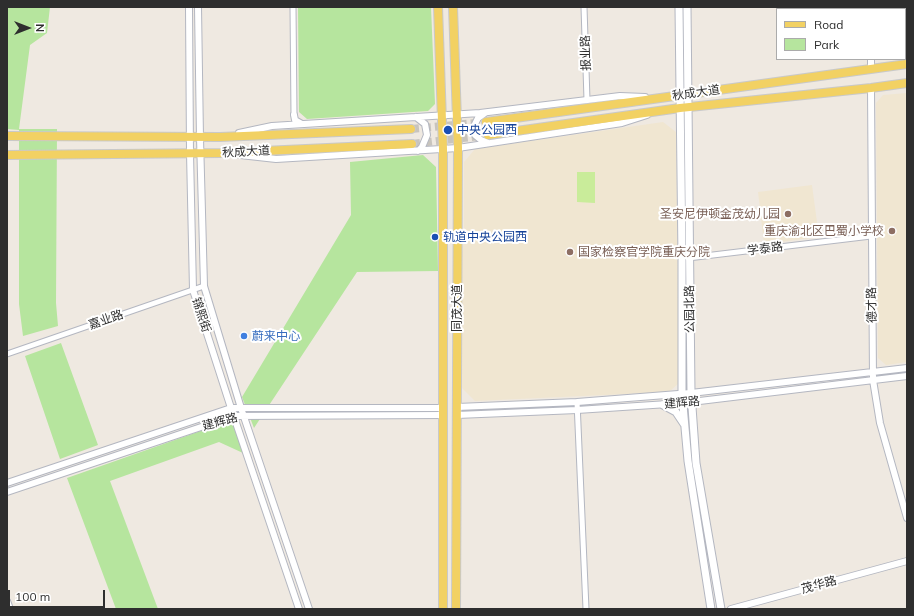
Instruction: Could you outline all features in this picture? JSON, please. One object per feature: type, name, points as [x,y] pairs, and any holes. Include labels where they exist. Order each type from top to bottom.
[{"type":"main road","name":"同茂大道","points":[[438,7],[442,115],[444,411],[443,609]]},
{"type":"main road","name":"同茂大道","points":[[453,7],[458,148],[456,609]]},
{"type":"main road","name":"公园北路","points":[[679,7],[684,94]]},
{"type":"main road","name":"公园北路","points":[[687,7],[684,108],[686,259],[691,403],[696,463],[721,609]]},
{"type":"main road","name":"秋成大道","points":[[486,122],[907,64]]},
{"type":"main road","name":"秋成大道","points":[[488,139],[668,110],[907,83]]},
{"type":"main road","name":"秋成大道","points":[[7,136],[200,138],[411,129]]},
{"type":"main road","name":"秋成大道","points":[[7,155],[220,153],[412,144]]},
{"type":"main road","name":"公园北路","points":[[686,259],[682,394],[688,461],[711,609]]},
{"type":"main road","points":[[663,405],[676,412],[685,425]]},
{"type":"street","name":"锦熙街","points":[[189,7],[193,290],[298,609]]},
{"type":"street","name":"锦熙街","points":[[198,7],[204,286],[241,408],[309,609]]},
{"type":"street","points":[[293,7],[294,115],[295,120],[303,125]]},
{"type":"street","name":"报业路","points":[[584,7],[587,100]]},
{"type":"street","points":[[871,60],[871,70]]},
{"type":"street","name":"德才路","points":[[871,88],[873,380],[880,423],[907,518]]},
{"type":"street","points":[[220,137],[272,126],[486,113],[620,96],[657,98]]},
{"type":"street","points":[[486,113],[478,118],[474,126],[475,135],[481,140],[488,139]]},
{"type":"street","points":[[416,117],[422,120],[425,124],[427,135],[422,147],[418,150]]},
{"type":"street","points":[[220,153],[276,159],[458,148],[488,139]]},
{"type":"street","name":"学泰路","points":[[686,259],[871,236]]},
{"type":"street","name":"嘉业路","points":[[7,354],[204,286]]},
{"type":"street","name":"建辉路","points":[[457,411],[682,394],[907,368]]},
{"type":"street","name":"建辉路","points":[[457,411],[577,410],[683,404],[907,376]]},
{"type":"street","points":[[577,402],[586,609]]},
{"type":"street","name":"建辉路","points":[[7,483],[231,408],[444,411]]},
{"type":"street","name":"建辉路","points":[[7,492],[234,416],[444,411]]},
{"type":"street","name":"茂华路","points":[[731,609],[907,561]]},
{"type":"street","points":[[7,601],[10,609]]},
{"type":"shaded area","name":"重庆渝北区巴蜀小学校","points":[[907,93],[907,362],[886,365],[878,358],[876,103],[883,95]]},
{"type":"shaded area","name":"国家检察官学院重庆分院","points":[[663,122],[676,132],[679,383],[669,392],[475,401],[460,386],[460,263],[464,240],[464,162],[475,149]]},
{"type":"shaded area","name":"圣安尼伊顿金茂幼儿园","points":[[812,185],[819,237],[764,244],[758,192]]},
{"type":"green space","points":[[7,7],[50,7],[47,33],[30,45],[19,129],[57,129],[56,303],[58,326],[23,336],[19,304],[19,130],[7,129]]},
{"type":"green space","points":[[298,7],[431,7],[435,104],[428,111],[307,119],[299,112]]},
{"type":"green space","points":[[423,155],[436,167],[438,271],[357,272],[254,428],[242,397],[351,215],[350,162]]},
{"type":"green space","points":[[577,172],[595,172],[595,203],[577,202]]},
{"type":"green space","points":[[61,343],[98,445],[60,459],[25,356]]},
{"type":"green space","points":[[226,422],[233,424],[243,453],[219,442],[110,481],[158,609],[116,609],[67,478]]},
{"type":"tunnel","points":[[411,129],[486,122]]},
{"type":"tunnel","points":[[412,144],[488,135]]},
{"type":"place","name":"中央公园西","points":[[448,130]]},
{"type":"place","name":"圣安尼伊顿金茂幼儿园","points":[[788,214]]},
{"type":"place","name":"重庆渝北区巴蜀小学校","points":[[892,231]]},
{"type":"place","name":"轨道中央公园西","points":[[435,237]]},
{"type":"place","name":"国家检察官学院重庆分院","points":[[570,252]]},
{"type":"place","name":"蔚来中心","points":[[244,336]]}]
